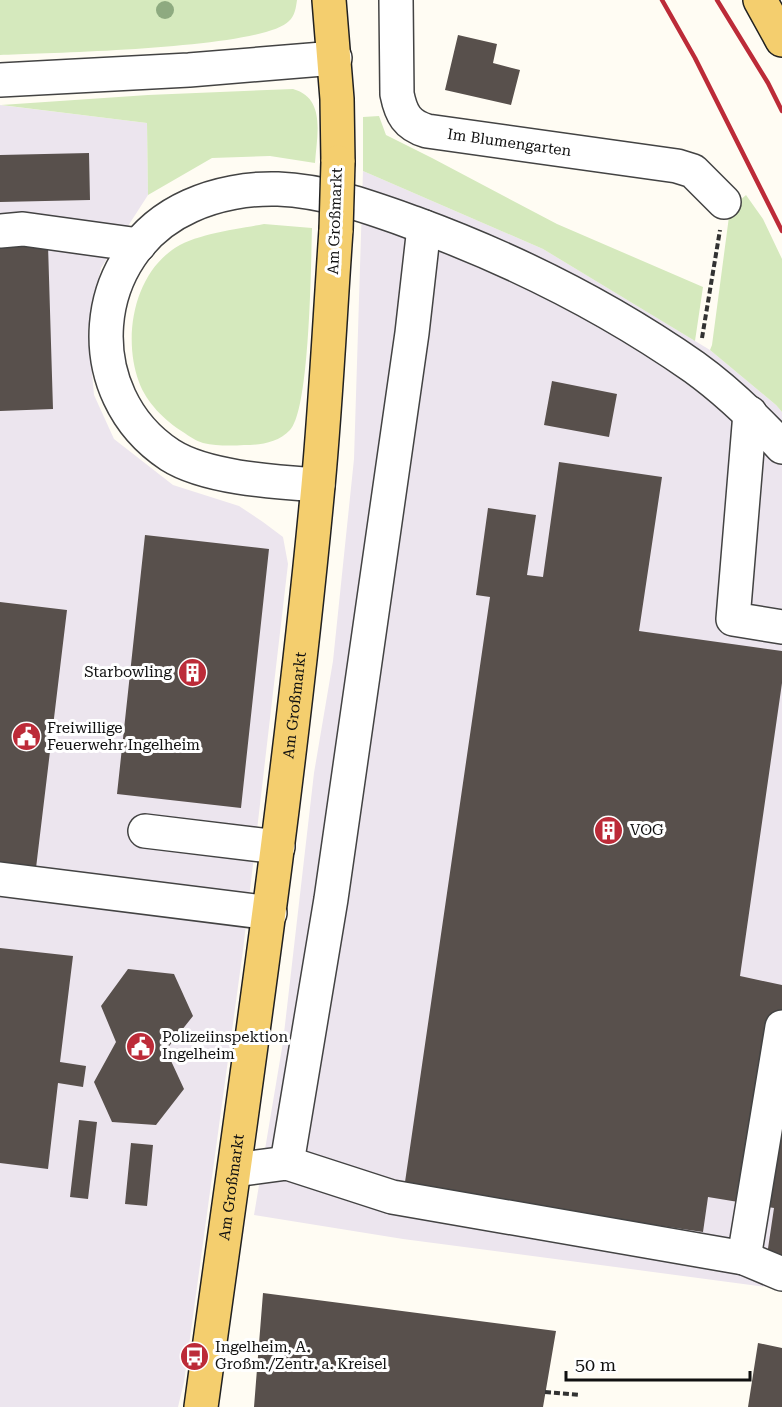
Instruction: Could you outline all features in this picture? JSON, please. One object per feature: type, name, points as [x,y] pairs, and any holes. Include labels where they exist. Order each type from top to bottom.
[{"type":"main road","name":"Am Großmarkt","points":[[201,1407],[270,913],[318,485],[336,230],[338,162],[335,58],[329,0]]},
{"type":"main road","points":[[760,0],[782,40]]},
{"type":"street","name":"Im Blumengarten","points":[[396,0],[397,94],[400,108],[407,121],[417,128],[676,166],[693,171],[724,201]]},
{"type":"street","points":[[0,80],[189,70],[335,58]]},
{"type":"street","points":[[318,485],[272,482],[192,465],[172,456],[152,441],[134,422],[121,400],[111,377],[106,352],[105,326],[118,277],[131,255],[147,235],[167,219],[189,206],[244,191],[276,189],[343,198],[497,255],[633,328],[696,369],[750,413],[782,447]]},
{"type":"street","points":[[286,1163],[332,899],[412,333],[424,227]]},
{"type":"street","points":[[0,231],[23,229],[139,245]]},
{"type":"street","points":[[750,413],[734,619],[782,627]]},
{"type":"street","points":[[145,831],[278,847]]},
{"type":"street","points":[[0,879],[270,913]]},
{"type":"street","points":[[744,1258],[782,1027]]},
{"type":"street","points":[[235,1170],[286,1163],[392,1197],[744,1258],[782,1274]]},
{"type":"path","points":[[696,369],[710,296],[724,201]]},
{"type":"path","points":[[545,1392],[580,1395]]},
{"type":"shaded area","points":[[0,105],[147,123],[148,195],[101,268],[88,329],[94,395],[114,439],[173,485],[239,506],[263,522],[283,537],[288,564],[243,950],[184,1382],[178,1407],[0,1407]]},
{"type":"shaded area","points":[[363,171],[543,249],[710,350],[782,412],[782,1289],[403,1239],[254,1215],[283,1042],[314,773],[333,661],[354,459]]},
{"type":"green space","points":[[0,0],[297,0],[294,14],[289,21],[271,30],[239,38],[152,48],[0,55]]},
{"type":"green space","points":[[293,89],[311,100],[315,109],[318,130],[315,163],[270,156],[212,158],[148,195],[147,123],[1,105],[148,95]]},
{"type":"green space","points":[[379,116],[386,135],[557,224],[703,287],[695,341],[543,249],[363,171],[363,117]]},
{"type":"green space","points":[[746,195],[763,219],[782,259],[782,412],[710,350],[730,209]]},
{"type":"green space","points":[[264,224],[312,228],[308,334],[302,395],[297,417],[290,430],[280,438],[269,442],[229,446],[203,443],[190,437],[170,422],[151,404],[142,389],[134,365],[132,347],[135,310],[148,276],[159,262],[181,244],[203,236]]},
{"type":"building","points":[[458,35],[497,44],[493,63],[520,70],[511,105],[445,90]]},
{"type":"building","points":[[89,153],[90,200],[0,202],[0,155]]},
{"type":"building","points":[[48,245],[53,409],[0,411],[0,246]]},
{"type":"building","points":[[552,381],[617,394],[609,437],[544,425]]},
{"type":"building","name":"VOG","points":[[559,462],[662,477],[639,631],[782,651],[782,683],[740,976],[782,985],[782,1264],[766,1262],[774,1208],[708,1197],[703,1232],[404,1189],[490,597],[476,595],[488,508],[536,515],[527,575],[543,577]]},
{"type":"building","name":"Starbowling","points":[[145,535],[269,549],[241,808],[117,794]]},
{"type":"building","name":"Freiwillige Feuerwehr Ingelheim","points":[[0,602],[67,610],[36,868],[0,864]]},
{"type":"building","points":[[0,948],[73,956],[60,1062],[86,1066],[83,1087],[58,1083],[48,1169],[0,1163]]},
{"type":"building","name":"Polizeiinspektion Ingelheim","points":[[128,969],[174,974],[193,1016],[166,1050],[184,1089],[156,1125],[112,1122],[94,1082],[116,1042],[101,1006]]},
{"type":"building","points":[[79,1120],[97,1122],[88,1199],[70,1197]]},
{"type":"building","points":[[131,1143],[153,1145],[147,1206],[125,1204]]},
{"type":"building","points":[[263,1293],[556,1331],[543,1407],[254,1407]]},
{"type":"building","points":[[758,1343],[782,1348],[782,1407],[748,1407]]},
{"type":"railway","points":[[662,0],[695,58],[782,231]]},
{"type":"railway","points":[[717,0],[768,83],[782,111]]},
{"type":"place","name":"Starbowling","points":[[193,672]]},
{"type":"place","name":"Freiwillige Feuerwehr Ingelheim","points":[[26,737]]},
{"type":"place","name":"VOG","points":[[609,830]]},
{"type":"place","name":"Polizeiinspektion Ingelheim","points":[[141,1046]]},
{"type":"place","name":"Ingelheim, A. Großm./Zentr. a. Kreisel","points":[[194,1356]]}]
